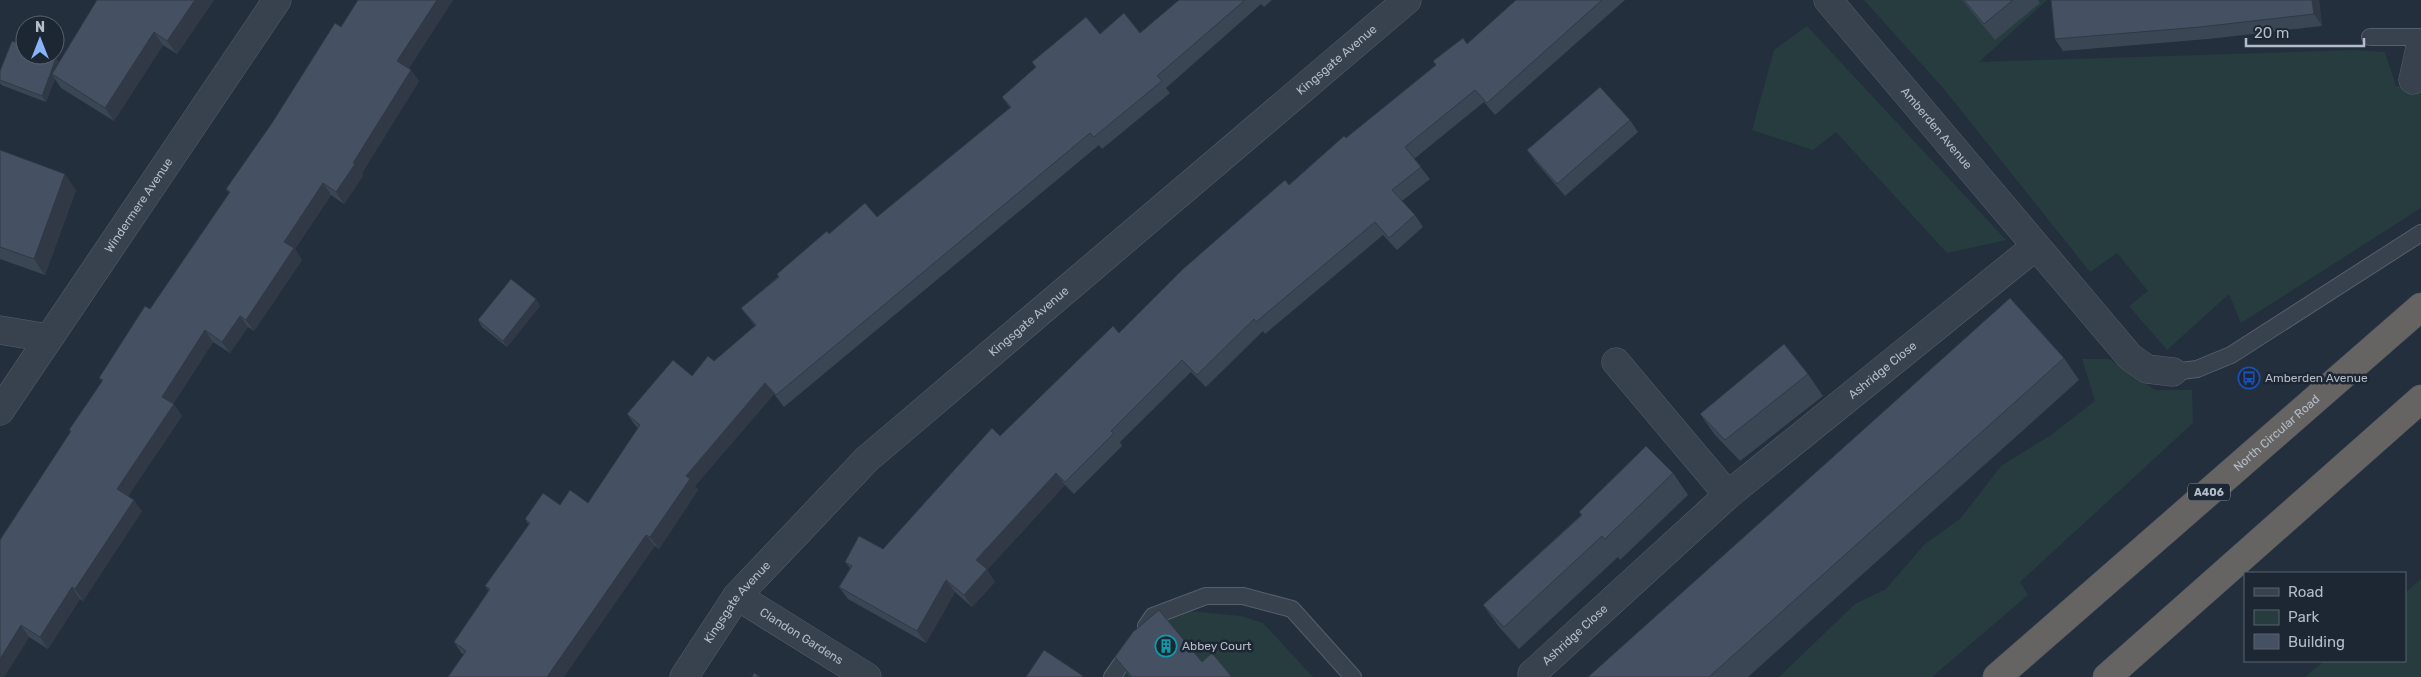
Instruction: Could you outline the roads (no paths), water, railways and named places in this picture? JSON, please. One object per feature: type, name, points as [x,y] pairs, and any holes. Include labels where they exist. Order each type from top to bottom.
[{"type":"highway","name":"North Circular Road","points":[[1997,677],[2421,307]]},
{"type":"highway","points":[[2107,677],[2421,399]]},
{"type":"street","name":"Windermere Avenue","points":[[0,411],[277,0]]},
{"type":"street","name":"Kingsgate Avenue","points":[[684,677],[737,596],[867,460],[1407,0]]},
{"type":"street","name":"Amberden Avenue","points":[[1828,0],[2130,357],[2147,369],[2173,372]]},
{"type":"street","points":[[2413,80],[2421,43]]},
{"type":"street","name":"Ashridge Close","points":[[1532,674],[1728,495],[2036,246]]},
{"type":"street","points":[[0,330],[48,338]]},
{"type":"street","points":[[1616,362],[1728,495]]},
{"type":"street","name":"Clandon Gardens","points":[[737,596],[867,677]]},
{"type":"lane","points":[[2370,37],[2421,37]]},
{"type":"lane","points":[[2173,372],[2197,369],[2231,355],[2421,233]]},
{"type":"lane","points":[[1112,677],[1153,616],[1206,596],[1244,596],[1292,609],[1353,677]]},
{"type":"place","name":"Amberden Avenue","points":[[2249,378]]},
{"type":"place","name":"Abbey Court","points":[[1166,646]]}]
